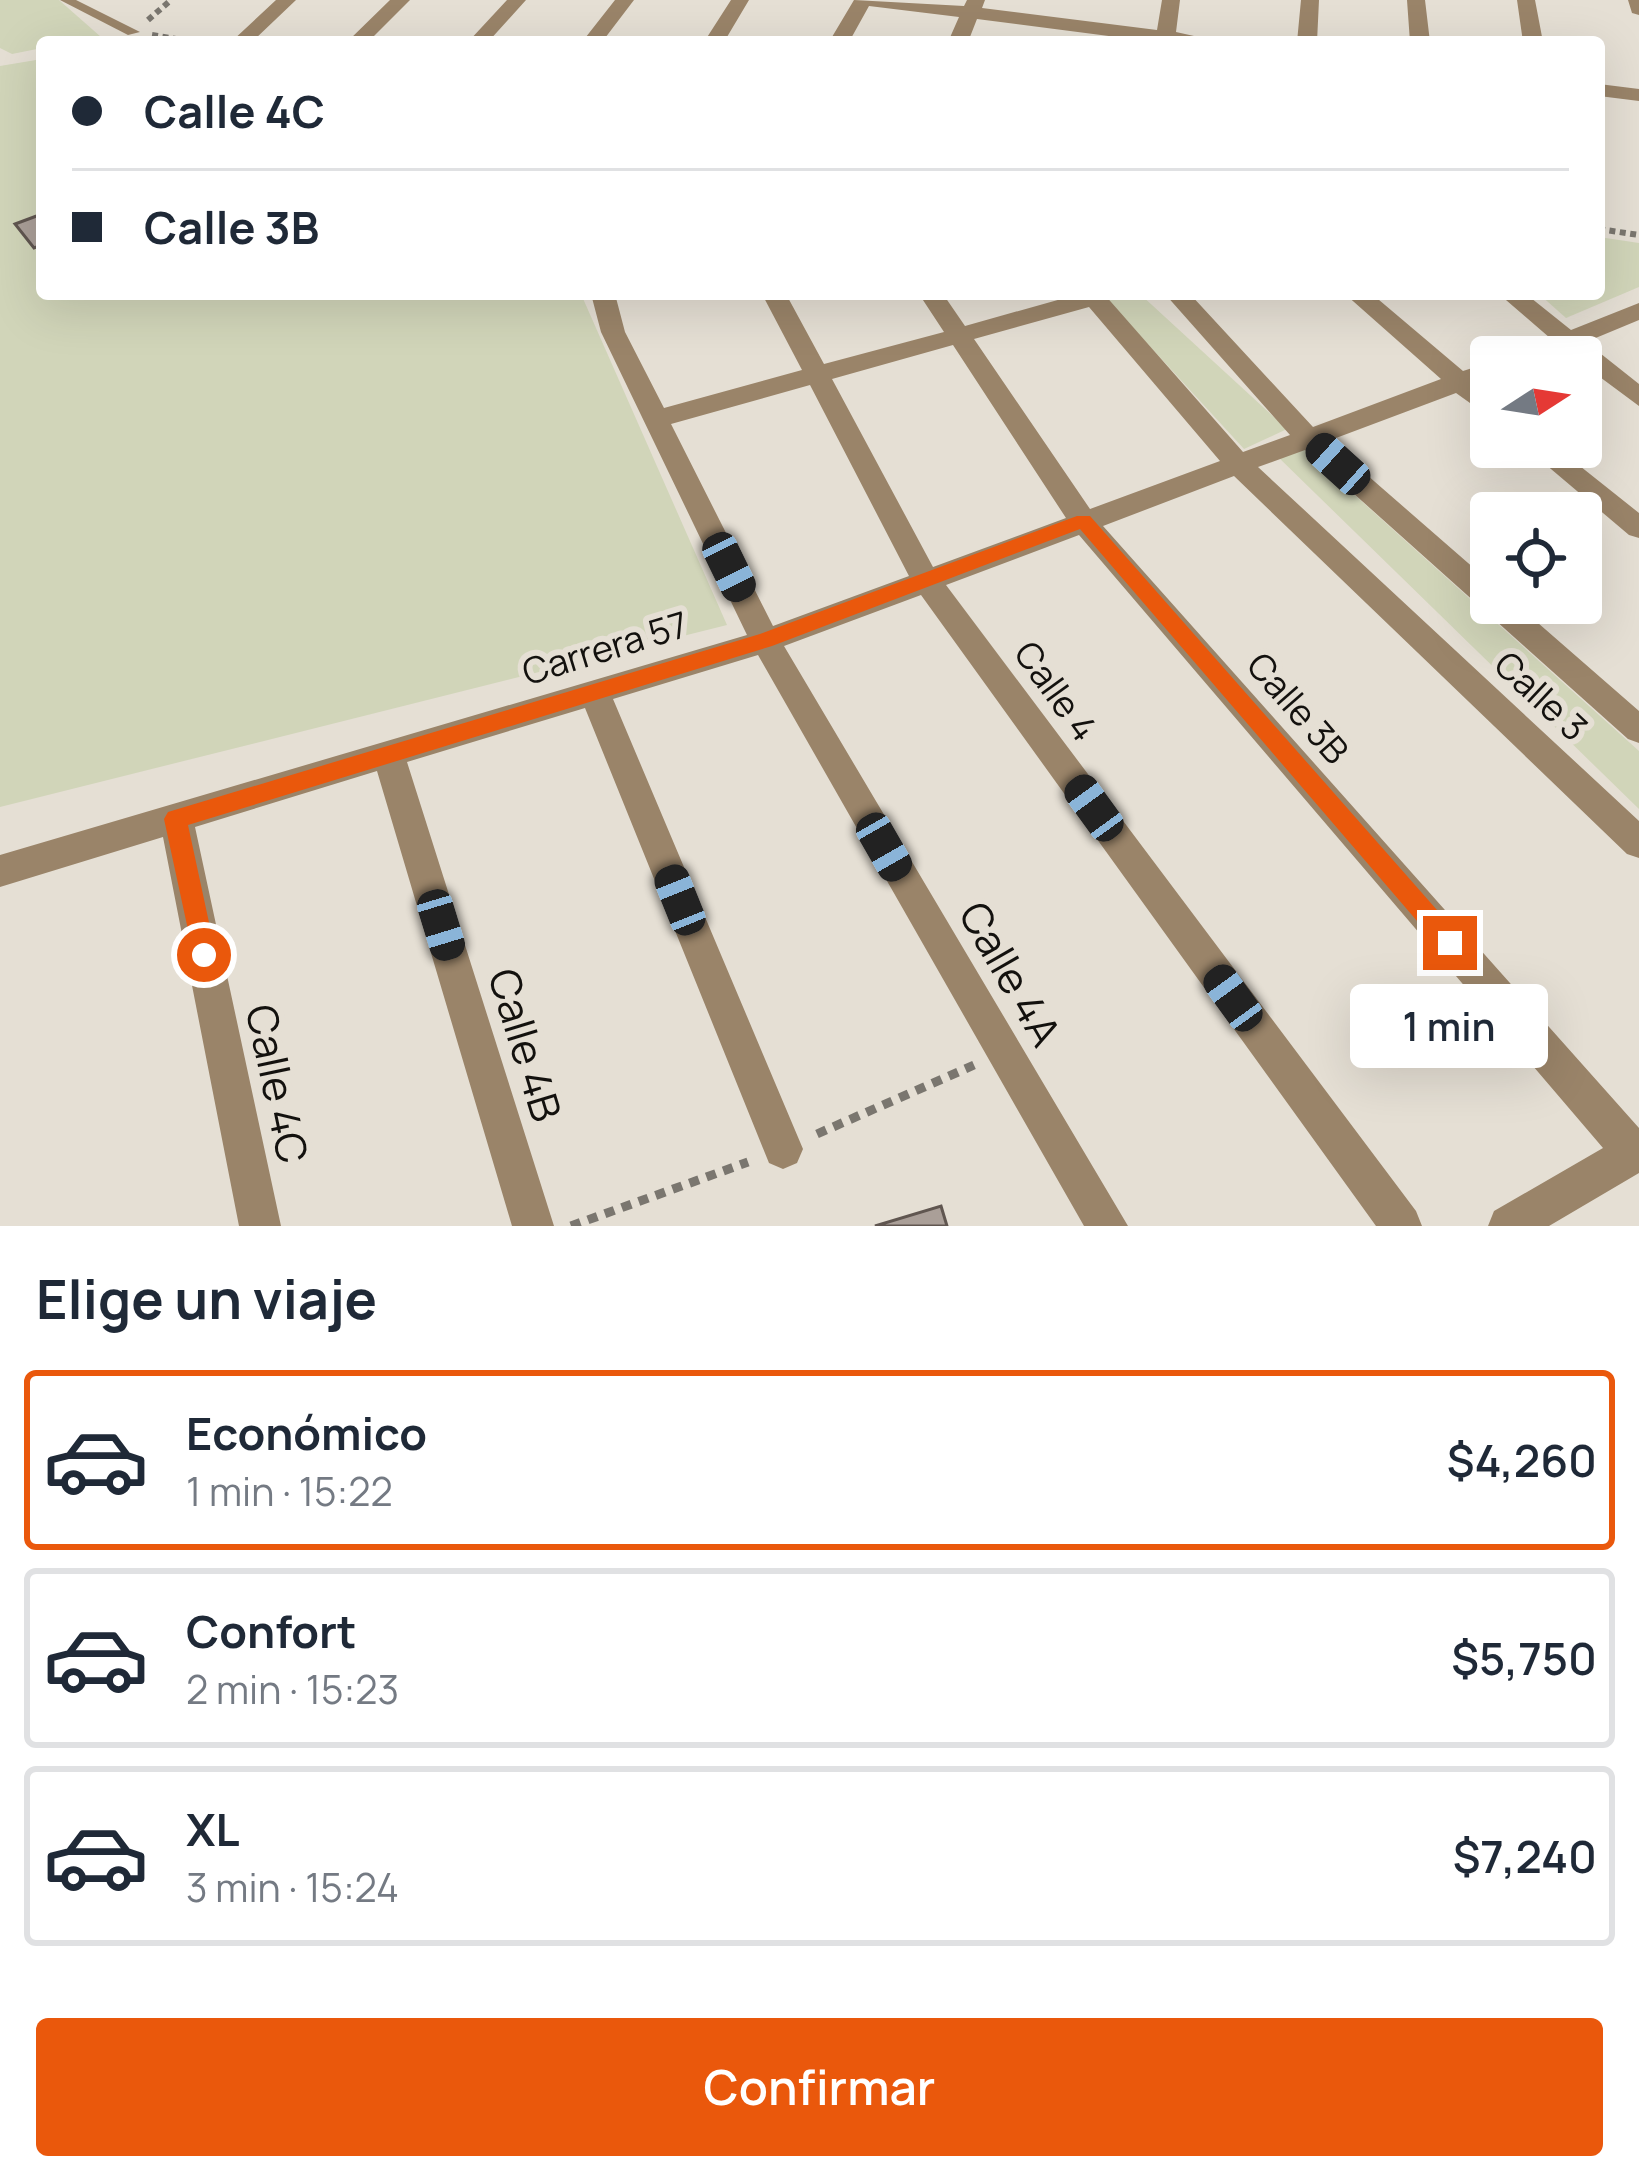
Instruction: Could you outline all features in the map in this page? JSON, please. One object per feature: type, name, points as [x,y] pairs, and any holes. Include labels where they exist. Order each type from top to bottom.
[{"type":"street","points":[[248,36],[287,0]]},
{"type":"street","points":[[363,36],[400,0]]},
{"type":"street","points":[[484,36],[517,0]]},
{"type":"street","points":[[597,36],[626,0]]},
{"type":"street","points":[[718,36],[740,0]]},
{"type":"street","points":[[843,36],[866,0],[974,6],[1084,34],[1117,36]]},
{"type":"street","points":[[1084,34],[1096,0]]},
{"type":"street","points":[[1166,36],[1171,0]]},
{"type":"street","points":[[1307,36],[1310,0]]},
{"type":"street","points":[[1416,0],[1419,36]]},
{"type":"street","points":[[1526,0],[1532,36]]},
{"type":"street","points":[[961,36],[974,6]]},
{"type":"street","points":[[1605,91],[1639,95]]},
{"type":"street","points":[[605,300],[613,332],[765,641]]},
{"type":"street","name":"Calle 4","points":[[777,300],[926,580],[1401,1226]]},
{"type":"street","name":"Calle 3B","points":[[934,300],[1083,521],[1636,1152]]},
{"type":"street","points":[[657,419],[1078,300]]},
{"type":"street","name":"Calle 3","points":[[1095,300],[1238,463],[1639,843]]},
{"type":"street","name":"Calle 3","points":[[1182,300],[1307,437],[1470,581]]},
{"type":"street","points":[[1364,300],[1470,392]]},
{"type":"street","points":[[1518,300],[1557,336]]},
{"type":"street","points":[[1584,336],[1639,311]]},
{"type":"street","points":[[1602,370],[1639,397]]},
{"type":"street","name":"Carrera 57","points":[[0,871],[765,641],[1470,377]]},
{"type":"street","points":[[1564,468],[1639,528]]},
{"type":"street","name":"Calle 3","points":[[1519,624],[1639,730]]},
{"type":"street","name":"Calle 4A","points":[[765,641],[1107,1226]]},
{"type":"street","points":[[594,692],[783,1149]]},
{"type":"street","name":"Calle 4B","points":[[388,753],[533,1226]]},
{"type":"street","name":"Calle 4C","points":[[176,819],[260,1226]]},
{"type":"street","points":[[1510,1226],[1636,1152]]},
{"type":"lane","points":[[66,0],[133,32]]},
{"type":"path","points":[[133,32],[158,36]]},
{"type":"path","points":[[1605,230],[1639,235]]},
{"type":"green space","points":[[0,0],[59,0],[100,36],[36,36],[36,49],[12,54],[0,48]]},
{"type":"green space","points":[[36,60],[36,300],[584,300],[727,625],[0,807],[0,66]]},
{"type":"green space","points":[[1605,238],[1639,243],[1639,287],[1566,318],[1546,300],[1605,300]]},
{"type":"green space","points":[[1107,300],[1147,300],[1287,429],[1244,449]]},
{"type":"green space","points":[[1298,444],[1470,599],[1470,624],[1498,624],[1639,751],[1639,809],[1275,454]]},
{"type":"building","points":[[36,216],[36,247],[34,248],[15,224]]},
{"type":"building","points":[[941,1206],[947,1226],[875,1226]]},
{"type":"route","points":[[204,955],[176,819],[765,641],[1083,521],[1450,943]]}]
